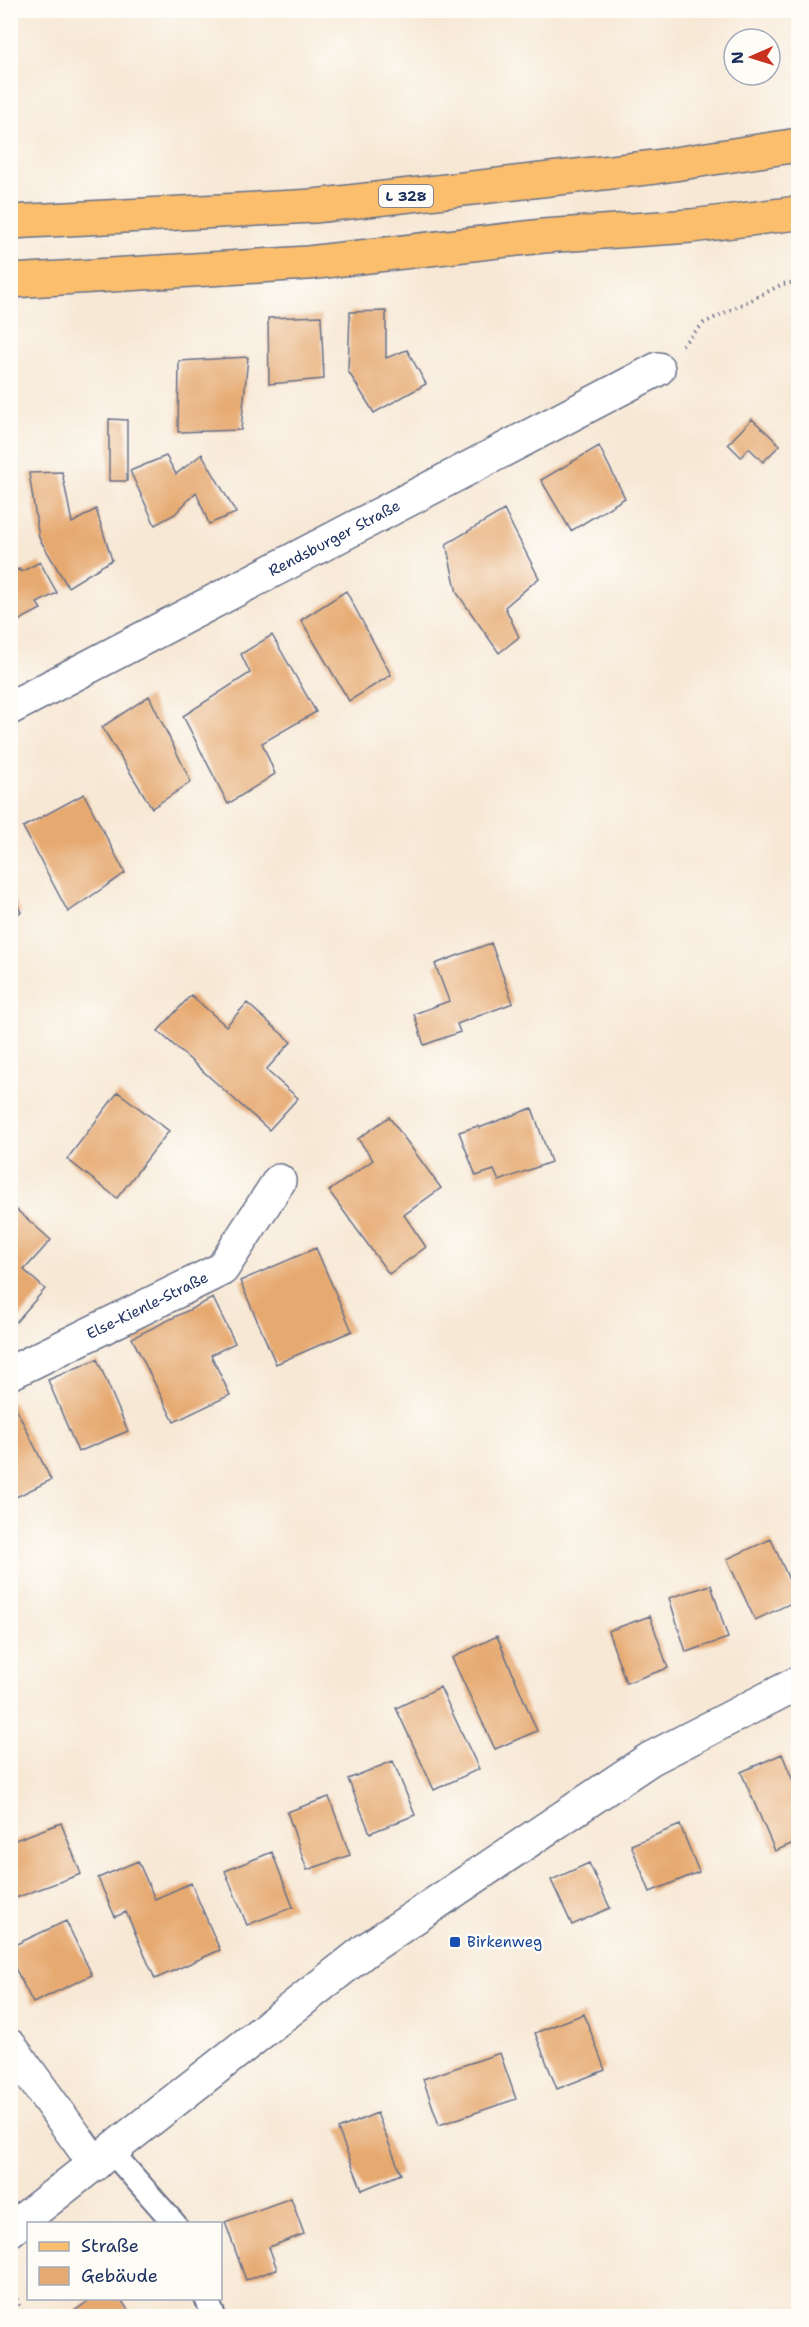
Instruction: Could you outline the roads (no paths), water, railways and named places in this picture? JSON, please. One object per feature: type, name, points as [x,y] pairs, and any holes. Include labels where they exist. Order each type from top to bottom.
[{"type":"main road","name":"L 328","points":[[10,222],[314,206],[655,168],[798,145]]},
{"type":"main road","points":[[11,281],[308,262],[543,237],[691,226],[798,213]]},
{"type":"street","points":[[10,273],[11,281]]},
{"type":"street","name":"Rendsburger Straße","points":[[10,708],[658,369]]},
{"type":"street","name":"Else-Kienle-Straße","points":[[10,1373],[222,1269],[279,1181]]},
{"type":"street","points":[[10,2230],[366,1950],[650,1759],[798,1683]]},
{"type":"street","points":[[10,2046],[103,2157]]},
{"type":"lane","points":[[103,2157],[174,2222]]},
{"type":"lane","points":[[207,2300],[213,2316]]},
{"type":"place","name":"Birkenweg","points":[[455,1942]]}]
